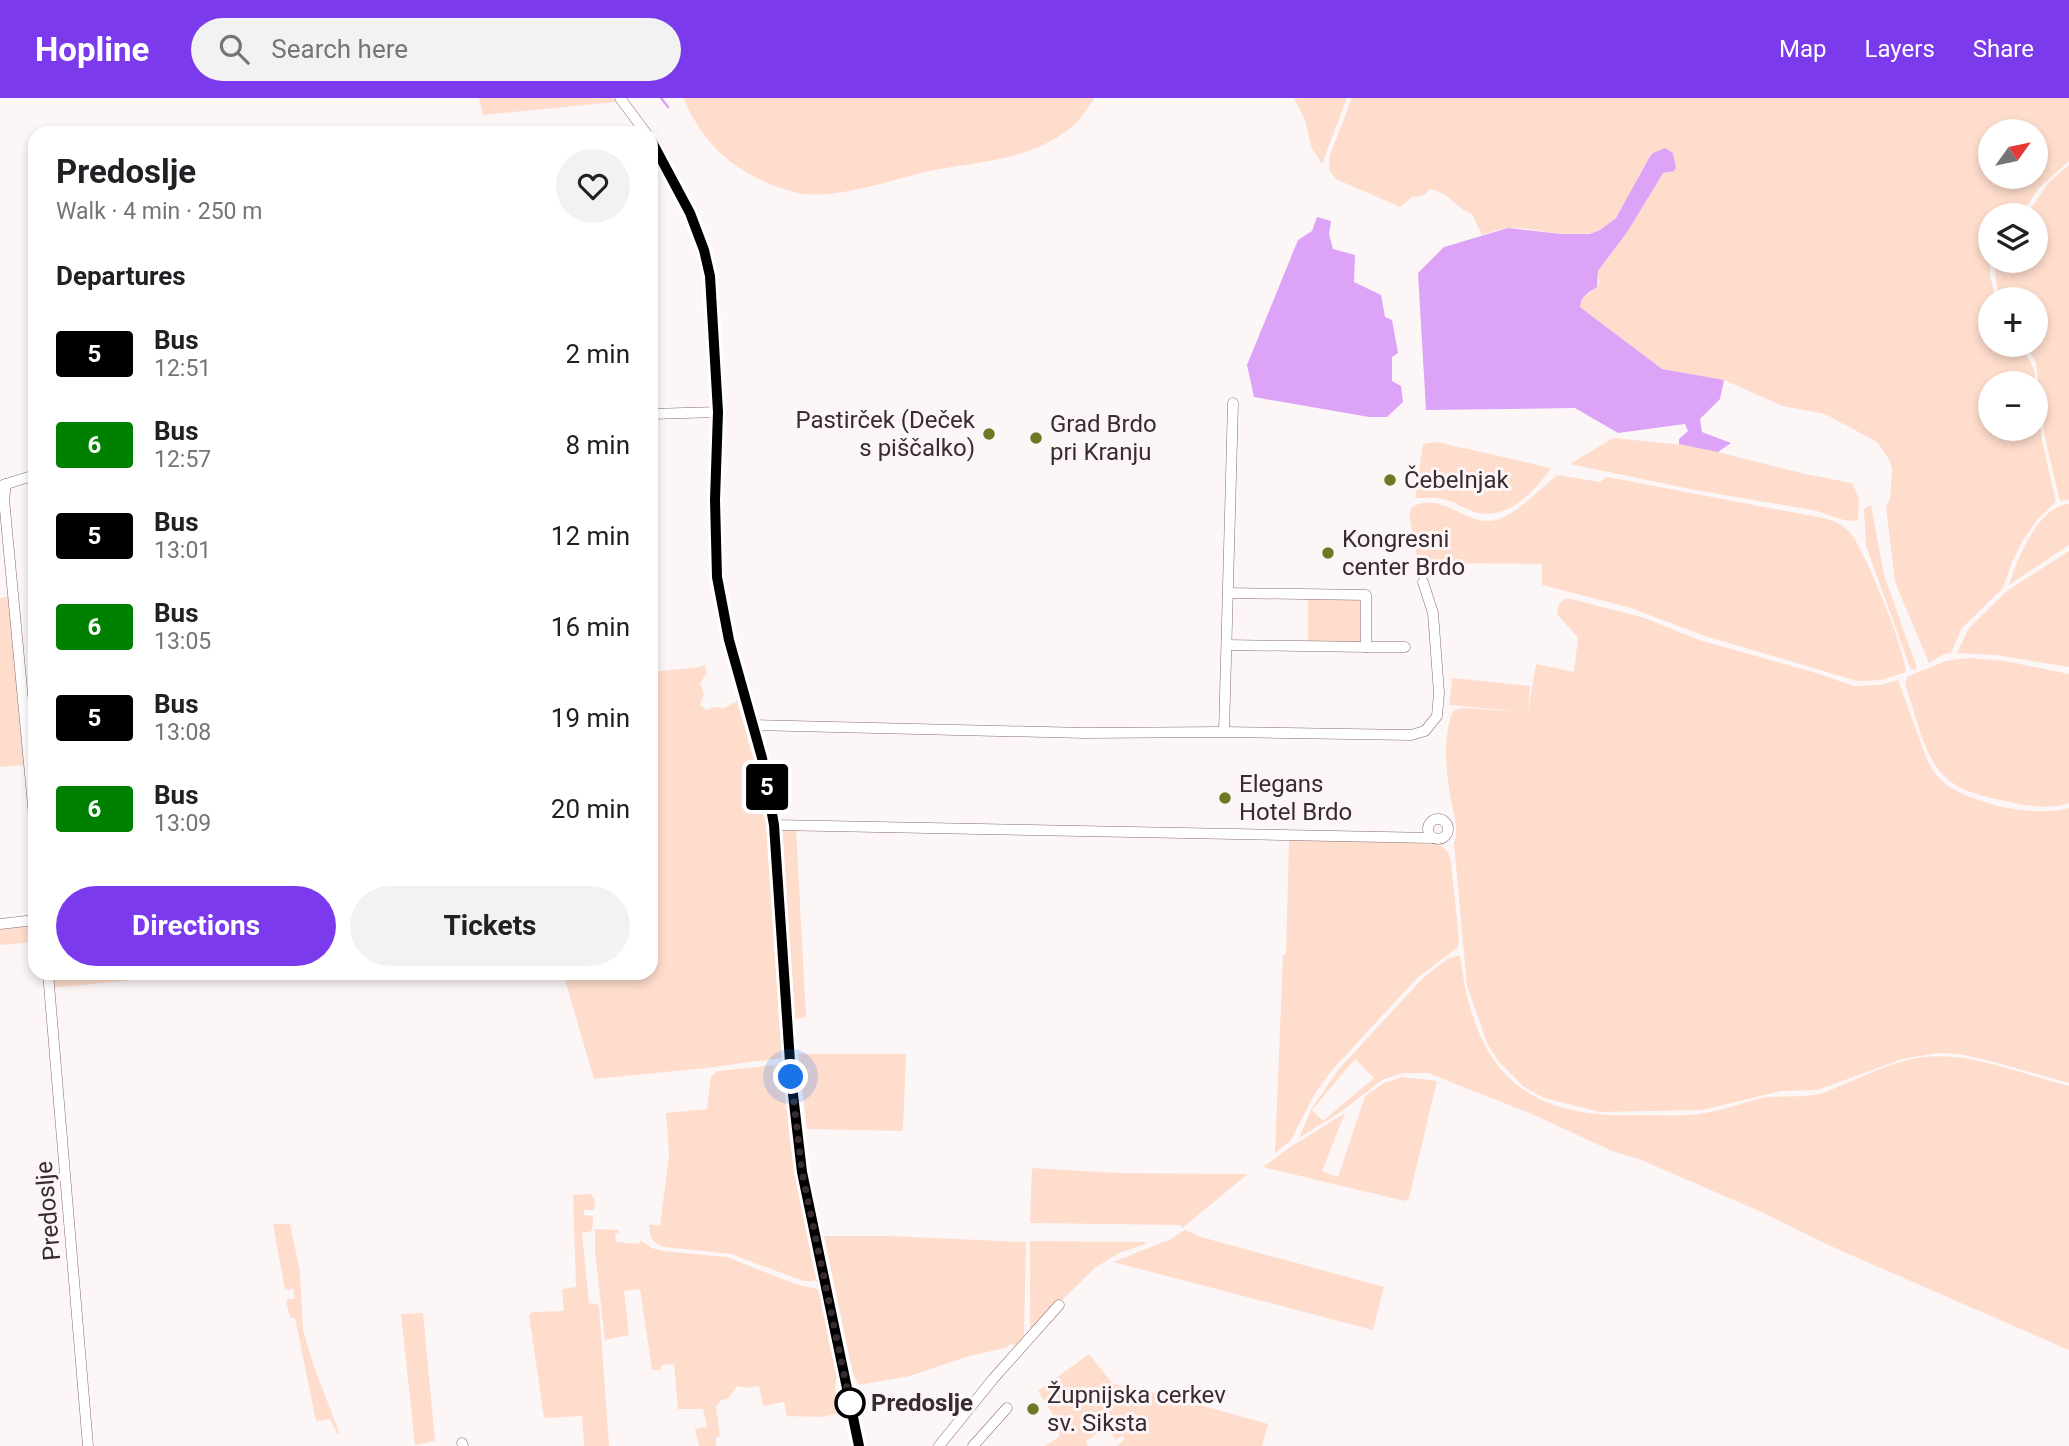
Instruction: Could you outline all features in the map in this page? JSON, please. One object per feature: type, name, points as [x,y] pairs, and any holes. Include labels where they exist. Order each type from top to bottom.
[{"type":"street","points":[[620,98],[641,126]]},
{"type":"street","points":[[658,153],[685,202],[708,263],[715,330],[718,412],[715,513],[717,577],[729,640],[754,725],[774,825],[791,1077],[802,1172],[859,1446]]},
{"type":"street","points":[[1224,732],[1233,403]]},
{"type":"street","points":[[658,414],[718,412]]},
{"type":"street","points":[[28,477],[3,486],[28,753]]},
{"type":"street","points":[[754,725],[1084,733],[1224,732],[1411,736],[1425,731],[1437,716],[1439,693],[1433,613],[1423,582]]},
{"type":"street","points":[[1228,593],[1366,595],[1366,648]]},
{"type":"street","points":[[1227,645],[1405,647]]},
{"type":"street","points":[[774,825],[1407,838],[1431,833]]},
{"type":"street","points":[[0,924],[28,921]]},
{"type":"street","name":"Predoslje","points":[[49,980],[88,1446]]},
{"type":"street","points":[[939,1446],[993,1379],[1059,1305]]},
{"type":"street","points":[[973,1446],[1007,1408]]},
{"type":"shaded area","points":[[479,98],[613,98],[616,102],[483,115]]},
{"type":"shaded area","points":[[683,98],[1095,98],[1079,120],[1063,133],[1028,151],[1009,157],[929,171],[850,191],[818,195],[772,185],[742,170],[718,151],[699,128]]},
{"type":"shaded area","points":[[1294,98],[1347,98],[1322,164],[1311,146],[1305,120]]},
{"type":"shaded area","points":[[1352,98],[2069,98],[2069,161],[2048,180],[2048,119],[1978,119],[1978,189],[2038,189],[2029,203],[1978,203],[1978,273],[1990,273],[1993,287],[1978,287],[1978,357],[2028,357],[2034,371],[1978,371],[1978,441],[2042,441],[2056,502],[2037,520],[2023,540],[2003,588],[1962,628],[1951,653],[1929,663],[1895,582],[1886,506],[1890,499],[1892,470],[1890,461],[1877,442],[1825,414],[1783,406],[1724,380],[1662,369],[1580,307],[1583,299],[1599,283],[1598,271],[1628,231],[1663,173],[1667,172],[1649,158],[1618,215],[1604,228],[1592,233],[1569,235],[1514,228],[1482,235],[1472,214],[1436,190],[1429,189],[1425,195],[1412,197],[1400,207],[1336,179],[1329,170],[1330,155]]},
{"type":"shaded area","points":[[1665,148],[1673,153],[1676,168],[1663,173],[1628,231],[1598,271],[1597,287],[1583,297],[1580,307],[1662,369],[1724,380],[1720,399],[1700,419],[1702,432],[1731,443],[1718,452],[1679,444],[1679,439],[1688,431],[1685,424],[1618,433],[1575,408],[1426,410],[1418,273],[1444,247],[1508,228],[1561,234],[1589,234],[1600,230],[1616,218],[1649,158],[1653,153]]},
{"type":"shaded area","points":[[2069,165],[2069,500],[2060,501],[2046,441],[2048,441],[2048,371],[2037,371],[2033,357],[2048,357],[2048,287],[1997,287],[1996,273],[2048,273],[2048,203],[2034,203],[2044,189],[2048,189],[2049,182]]},
{"type":"shaded area","points":[[1317,217],[1331,221],[1329,234],[1333,249],[1355,255],[1354,282],[1381,295],[1385,317],[1392,320],[1398,353],[1392,357],[1392,381],[1401,386],[1403,402],[1387,417],[1369,417],[1254,397],[1247,365],[1298,240],[1312,231]]},
{"type":"shaded area","points":[[1613,438],[1694,446],[1852,483],[1859,499],[1858,520],[1847,521],[1813,510],[1695,490],[1570,464]]},
{"type":"shaded area","points":[[1437,442],[1551,468],[1523,499],[1495,513],[1479,513],[1443,499],[1415,498],[1423,444]]},
{"type":"shaded area","points":[[1557,475],[1600,482],[1607,477],[1828,519],[1841,525],[1858,544],[1874,579],[1892,622],[1906,672],[1881,680],[1857,681],[1705,636],[1631,608],[1542,585],[1542,564],[1418,563],[1409,514],[1412,507],[1434,503],[1475,519],[1496,520],[1520,507]]},
{"type":"shaded area","points":[[2069,504],[2069,545],[2009,585],[2030,536],[2048,514]]},
{"type":"shaded area","points":[[1871,505],[1884,575],[1917,668],[1911,670],[1866,546],[1864,509]]},
{"type":"shaded area","points":[[2069,551],[2069,667],[1996,655],[1957,653],[1969,628],[2008,590]]},
{"type":"shaded area","points":[[12,596],[27,765],[0,767],[0,598]]},
{"type":"shaded area","points":[[1308,598],[1360,600],[1361,640],[1310,642]]},
{"type":"shaded area","points":[[1567,598],[1642,617],[1699,640],[1854,686],[1881,685],[1898,680],[1928,762],[1941,780],[1953,789],[2002,807],[2038,811],[2069,808],[2069,1083],[1990,1061],[1959,1054],[1938,1053],[1902,1059],[1818,1090],[1781,1091],[1702,1110],[1600,1112],[1544,1098],[1524,1087],[1499,1062],[1487,1043],[1467,986],[1454,844],[1456,827],[1446,755],[1447,732],[1453,711],[1462,708],[1523,712],[1449,705],[1452,678],[1530,686],[1528,713],[1536,664],[1574,672],[1578,638],[1557,614],[1559,604]]},
{"type":"shaded area","points":[[1968,658],[2005,661],[2069,674],[2069,803],[2037,806],[1976,794],[1950,781],[1934,763],[1922,739],[1905,683],[1907,677],[1946,661]]},
{"type":"shaded area","points":[[705,665],[707,672],[700,684],[704,695],[700,705],[706,710],[724,708],[737,701],[757,771],[766,821],[782,1058],[594,1079],[565,980],[658,980],[658,671]]},
{"type":"shaded area","points":[[796,828],[806,1017],[795,1019],[782,829]]},
{"type":"shaded area","points":[[1289,839],[1395,841],[1439,845],[1447,852],[1451,862],[1459,940],[1458,947],[1417,978],[1332,1070],[1314,1095],[1291,1140],[1275,1153],[1283,955],[1286,955]]},
{"type":"shaded area","points":[[28,926],[28,943],[0,945],[0,928]]},
{"type":"shaded area","points":[[1460,956],[1475,1022],[1488,1050],[1504,1073],[1524,1090],[1548,1103],[1576,1111],[1606,1115],[1702,1114],[1761,1098],[1822,1093],[1893,1064],[1942,1056],[1979,1061],[2069,1086],[2069,1350],[1639,1159],[1612,1151],[1532,1114],[1428,1073],[1403,1073],[1382,1080],[1342,1111],[1299,1138],[1312,1108],[1338,1070],[1423,978],[1447,959]],"holes":[[[1355,1059],[1374,1078],[1323,1121],[1312,1110]]]},
{"type":"shaded area","points":[[50,980],[132,980],[51,988]]},
{"type":"shaded area","points":[[798,1054],[906,1054],[903,1131],[807,1129]]},
{"type":"shaded area","points":[[778,1065],[783,1067],[795,1162],[817,1279],[814,1281],[803,1281],[731,1254],[661,1246],[654,1242],[650,1233],[649,1224],[660,1226],[669,1155],[666,1113],[707,1109],[711,1077],[717,1071]]},
{"type":"shaded area","points":[[1402,1077],[1437,1081],[1409,1198],[1405,1201],[1263,1167],[1345,1113],[1322,1171],[1338,1177],[1365,1096],[1384,1083]]},
{"type":"shaded area","points":[[1032,1168],[1117,1173],[1248,1174],[1182,1228],[1181,1225],[1030,1223]]},
{"type":"shaded area","points":[[591,1194],[595,1200],[594,1210],[584,1210],[584,1215],[593,1216],[592,1231],[582,1233],[589,1303],[599,1305],[609,1446],[584,1446],[582,1416],[544,1418],[529,1315],[533,1312],[564,1311],[562,1289],[576,1287],[573,1195]]},
{"type":"shaded area","points":[[273,1224],[290,1224],[300,1272],[303,1330],[340,1434],[337,1434],[330,1419],[316,1421],[295,1318],[290,1318],[286,1300],[295,1298],[293,1289],[285,1290]]},
{"type":"shaded area","points":[[595,1229],[619,1230],[619,1233],[615,1234],[616,1242],[640,1244],[640,1240],[663,1251],[727,1257],[795,1284],[817,1289],[837,1373],[835,1387],[839,1413],[822,1417],[787,1416],[784,1402],[763,1406],[759,1386],[737,1386],[728,1399],[721,1400],[716,1407],[720,1436],[716,1438],[716,1446],[699,1446],[695,1429],[707,1427],[703,1409],[678,1409],[674,1364],[661,1365],[661,1370],[652,1370],[640,1289],[624,1291],[629,1335],[605,1340]]},
{"type":"shaded area","points":[[1185,1230],[1201,1237],[1384,1287],[1373,1330],[1113,1262],[1171,1239]]},
{"type":"shaded area","points":[[824,1236],[1026,1242],[1024,1337],[1015,1346],[1011,1344],[1005,1348],[969,1356],[910,1376],[859,1385],[853,1374]]},
{"type":"shaded area","points":[[1030,1241],[1148,1243],[1119,1253],[1096,1267],[1030,1331]]},
{"type":"shaded area","points":[[423,1313],[435,1441],[415,1445],[401,1314]]},
{"type":"shaded area","points":[[1089,1354],[1113,1384],[1268,1424],[1262,1446],[1117,1446],[1125,1439],[1122,1436],[1116,1440],[1106,1427],[1086,1441],[1088,1446],[1045,1446],[1060,1436],[1053,1415],[1038,1391]]},
{"type":"waterway","points":[[661,98],[668,107]]},
{"type":"bus line","name":"5","points":[[658,152],[690,213],[704,250],[710,276],[718,412],[714,538],[717,577],[729,640],[762,758],[774,825],[791,1077],[802,1172],[859,1446]]},
{"type":"place","name":"Pastirček (Deček s piščalko)","points":[[989,434]]},
{"type":"place","name":"Grad Brdo pri Kranju","points":[[1036,438]]},
{"type":"place","name":"Čebelnjak","points":[[1390,480]]},
{"type":"place","name":"Kongresni center Brdo","points":[[1328,553]]},
{"type":"place","name":"Elegans Hotel Brdo","points":[[1225,798]]},
{"type":"place","name":"Predoslje","points":[[850,1403]]},
{"type":"place","name":"Župnijska cerkev sv. Siksta","points":[[1033,1409]]},
{"type":"route","points":[[791,1077],[802,1172],[850,1403]]}]
